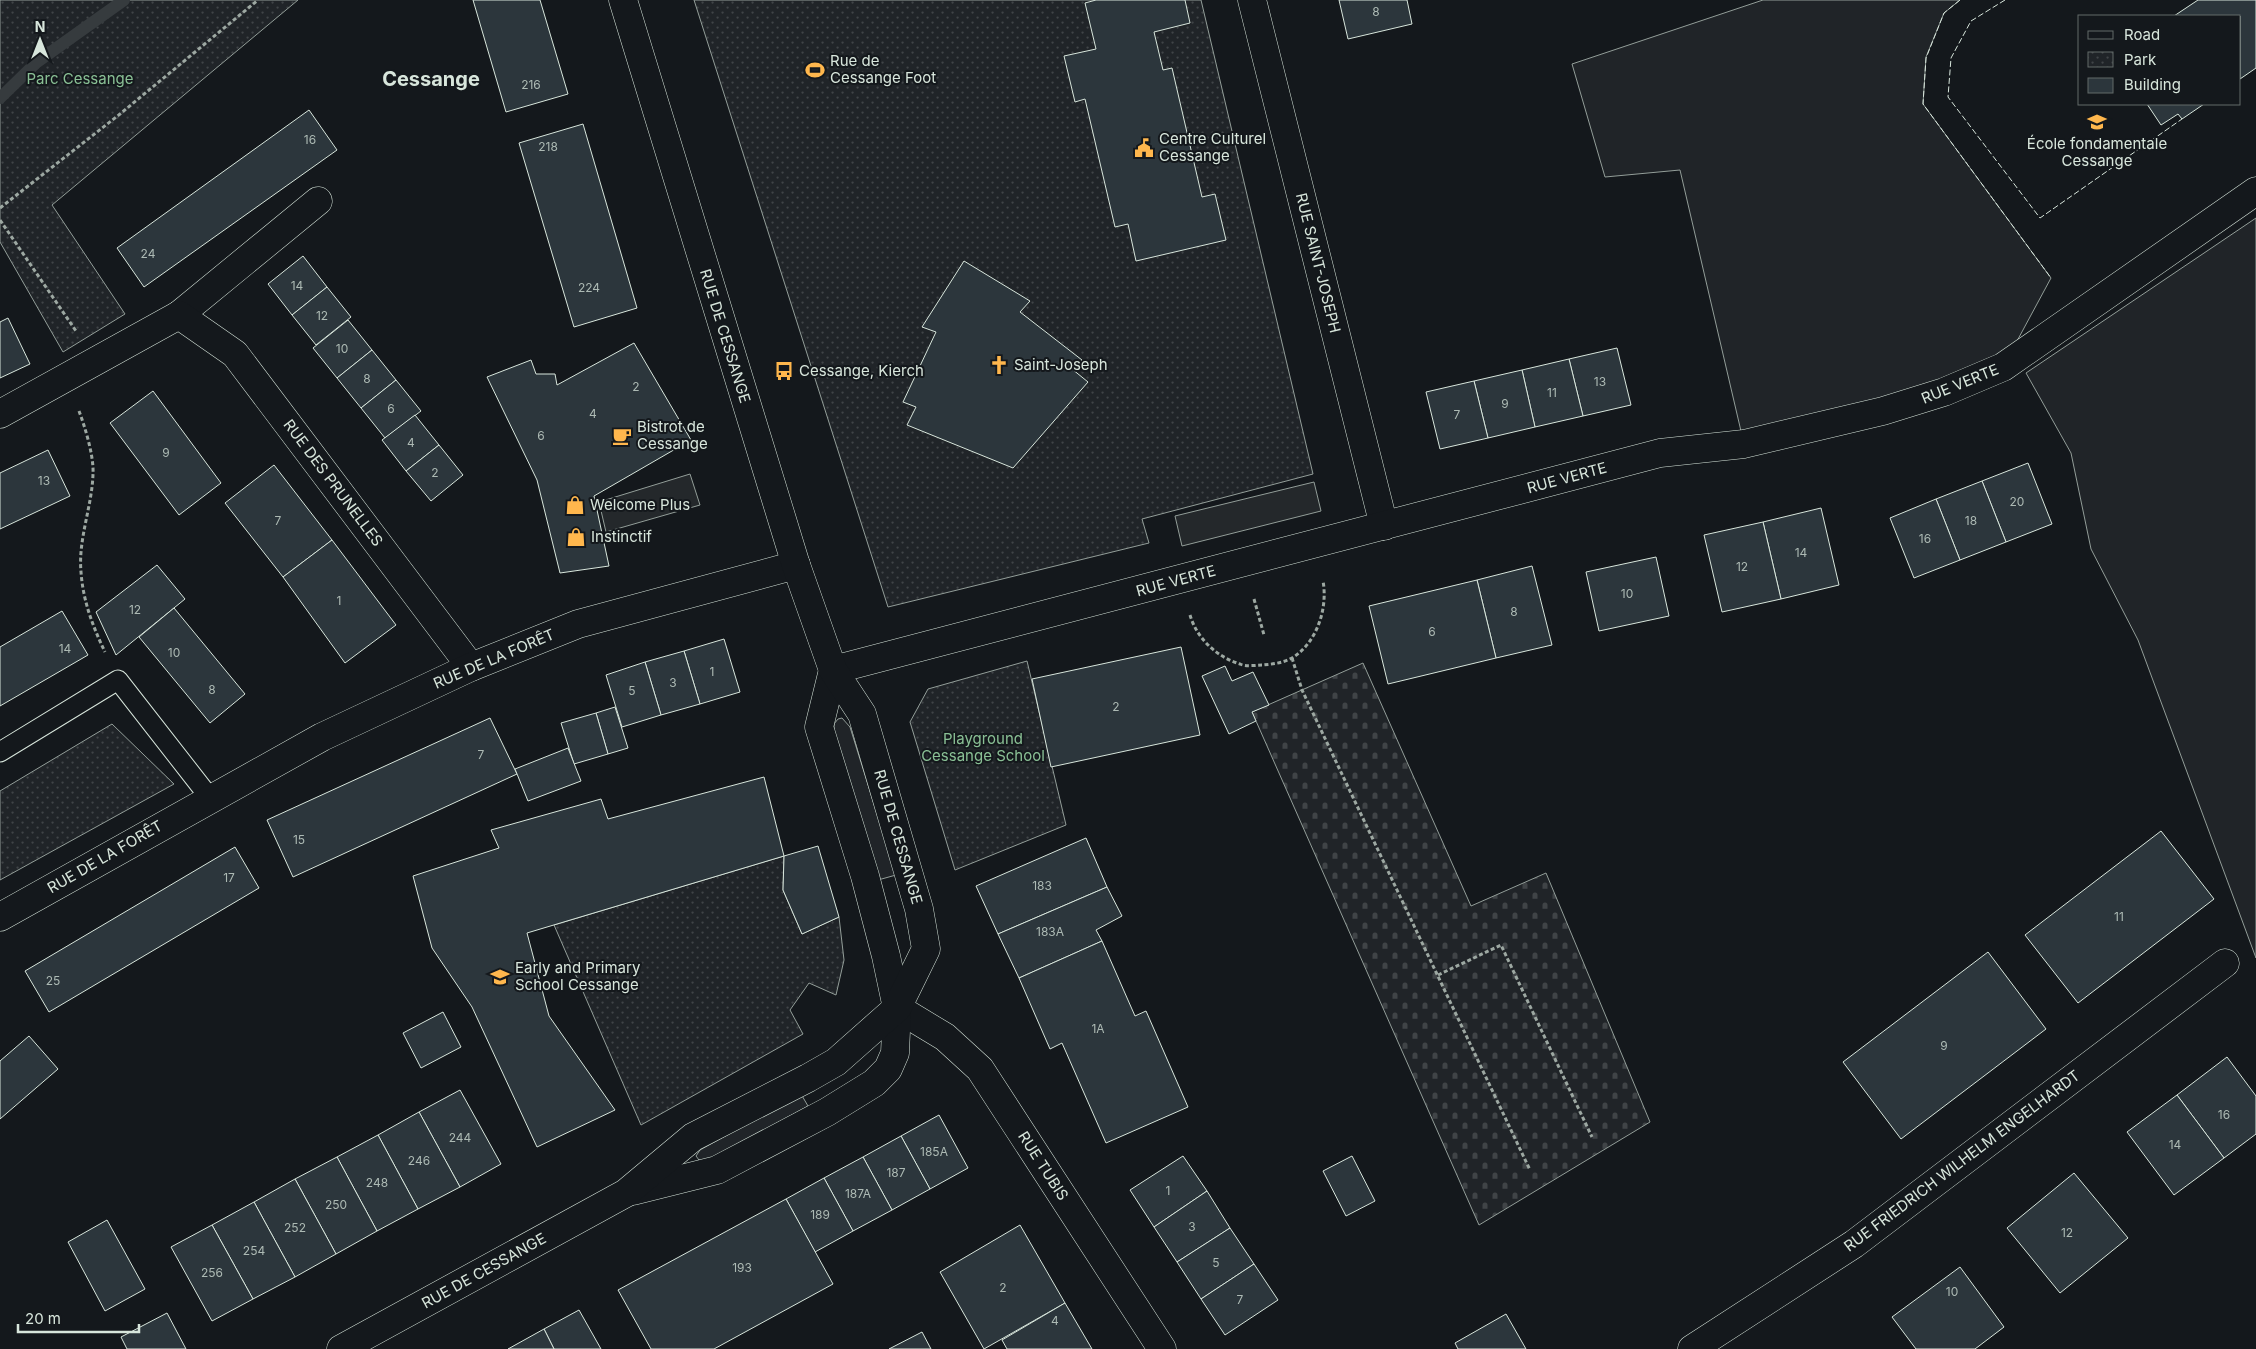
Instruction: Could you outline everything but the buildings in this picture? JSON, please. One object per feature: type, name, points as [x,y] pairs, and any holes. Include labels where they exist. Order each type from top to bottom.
[{"type":"street","name":"RUE DE CESSANGE","points":[[341,1349],[626,1193],[693,1137],[836,1062],[897,1008],[926,949],[919,909],[862,714],[833,670],[796,565],[623,0]]},
{"type":"street","name":"RUE SAINT-JOSEPH","points":[[1252,0],[1384,526]]},
{"type":"street","name":"RUE VERTE","points":[[833,670],[1660,453],[1744,444],[1882,411],[1944,392],[2004,367],[2256,191]]},
{"type":"street","points":[[0,414],[179,315],[318,201]]},
{"type":"street","name":"RUE DES PRUNELLES","points":[[179,315],[235,354],[471,667]]},
{"type":"street","name":"RUE DE LA FORÊT","points":[[0,917],[322,737],[471,667],[578,624],[796,565]]},
{"type":"street","name":"RUE DE CESSANGE","points":[[626,1193],[716,1170],[826,1112],[874,1083],[888,1069],[895,1053],[897,1008],[886,956],[865,876],[819,727],[833,670]]},
{"type":"street","name":"RUE FRIEDRICH WILHELM ENGELHARDT","points":[[1692,1349],[1854,1244],[2225,964]]},
{"type":"street","name":"RUE TUBIS","points":[[897,1008],[945,1037],[980,1069],[1162,1349]]},
{"type":"lane","points":[[0,752],[118,680],[210,798]]},
{"type":"path","points":[[0,208],[120,114],[258,0]]},
{"type":"path","points":[[0,220],[79,336]]},
{"type":"path","points":[[78,408],[85,427],[93,473],[84,520],[81,572],[91,622],[118,680]]},
{"type":"path","points":[[1190,615],[1192,623],[1212,650],[1241,665],[1275,664],[1292,658],[1304,648],[1322,620],[1323,580]]},
{"type":"path","points":[[1254,599],[1264,635]]},
{"type":"path","points":[[1292,658],[1302,690],[1530,1170]]},
{"type":"path","points":[[1438,975],[1501,944],[1592,1137]]},
{"type":"green space","name":"Parc Cessange","points":[[0,0],[298,0],[52,205],[125,314],[63,352],[0,242]]},
{"type":"green space","points":[[694,0],[1201,0],[1313,474],[1142,519],[1149,543],[888,607]]},
{"type":"green space","points":[[1763,0],[1960,0],[1944,13],[1926,57],[1923,104],[2051,278],[2003,367],[1744,444],[1680,170],[1605,177],[1572,64]]},
{"type":"green space","points":[[2256,218],[2256,958],[2138,640],[2091,549],[2071,453],[2026,373]]},
{"type":"green space","name":"Playground Cessange School","points":[[1027,661],[1066,825],[955,870],[910,722],[928,689]]},
{"type":"green space","points":[[1363,663],[1471,906],[1546,873],[1650,1122],[1479,1225],[1252,712]]},
{"type":"green space","points":[[842,718],[850,727],[896,875],[878,880],[834,731],[834,724],[838,719]]},
{"type":"green space","points":[[112,724],[174,784],[0,880],[0,791]]},
{"type":"green space","points":[[784,856],[783,890],[802,934],[839,917],[844,960],[836,995],[809,983],[790,1010],[803,1034],[641,1125],[554,925]]},
{"type":"green space","points":[[801,1094],[808,1106],[706,1162],[699,1160],[696,1156],[700,1150]]},
{"type":"shaded area","points":[[690,474],[700,505],[606,532],[599,502]]},
{"type":"shaded area","points":[[1314,482],[1321,511],[1182,546],[1175,516]]},
{"type":"waterway","points":[[0,98],[37,62],[124,0]]},
{"type":"fence","points":[[1960,0],[1944,13],[1926,58],[1923,104],[2051,278]]},
{"type":"fence","points":[[2005,0],[1971,21],[1951,58],[1948,97],[2040,218],[2182,119]]},
{"type":"place","name":"Rue de Cessange Foot","points":[[815,70]]},
{"type":"place","name":"École fondamentale Cessange","points":[[2097,122]]},
{"type":"place","name":"Centre Culturel Cessange","points":[[1144,148]]},
{"type":"place","name":"Saint-Joseph","points":[[999,365]]},
{"type":"place","name":"Cessange, Kierch","points":[[784,371]]},
{"type":"place","name":"Bistrot de Cessange","points":[[622,436]]},
{"type":"place","name":"Welcome Plus","points":[[575,505]]},
{"type":"place","name":"Instinctif","points":[[576,537]]},
{"type":"place","name":"Early and Primary School Cessange","points":[[500,977]]},
{"type":"district","name":"Cessange","points":[[431,79]]}]
